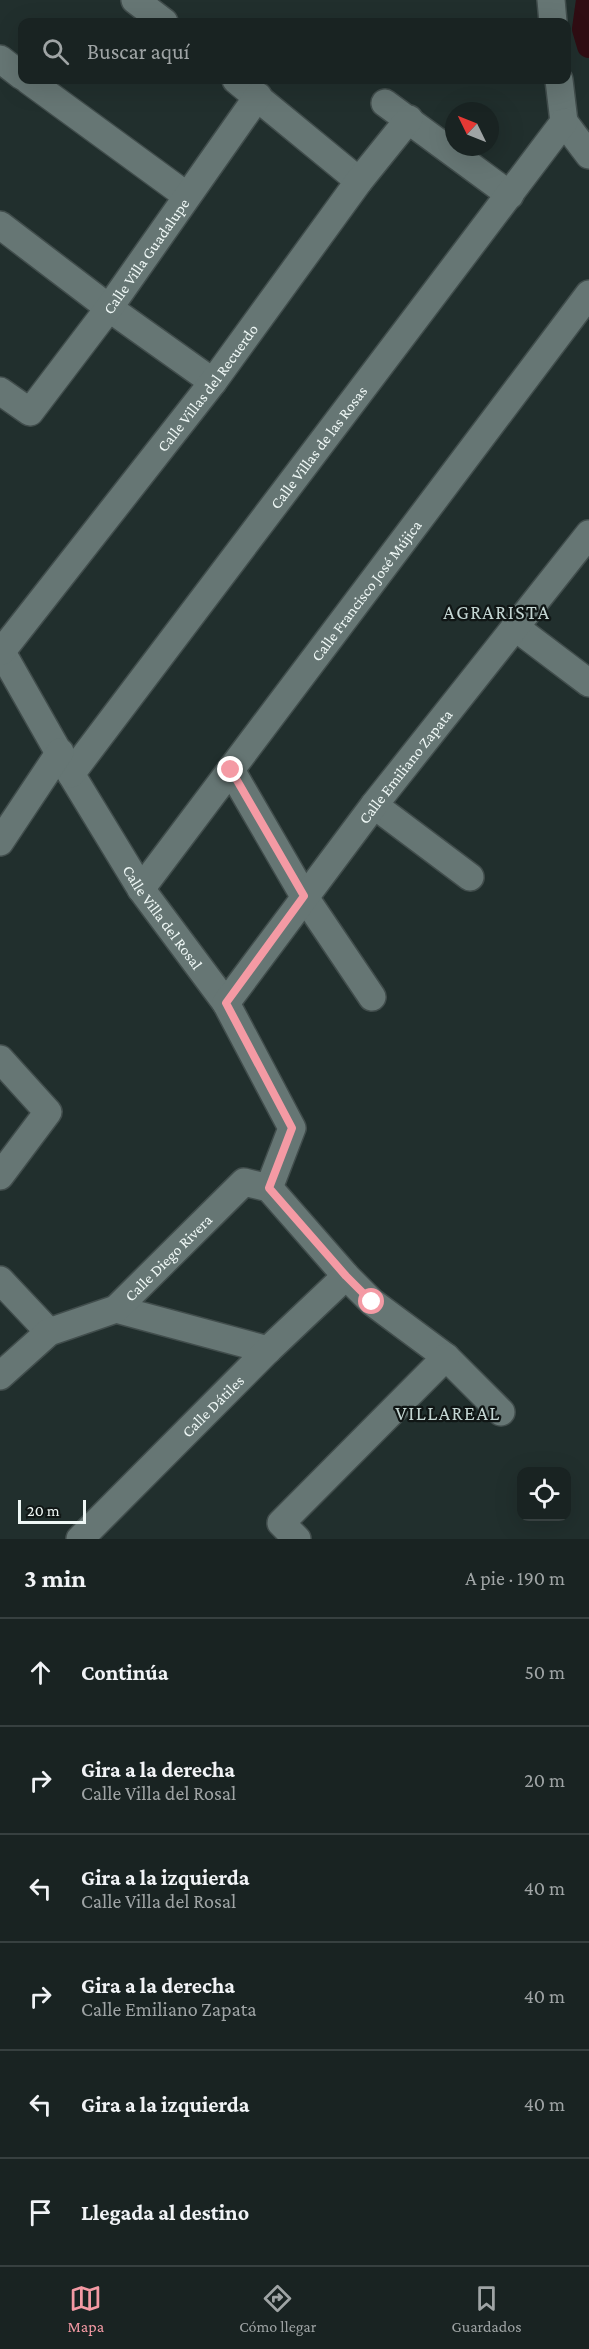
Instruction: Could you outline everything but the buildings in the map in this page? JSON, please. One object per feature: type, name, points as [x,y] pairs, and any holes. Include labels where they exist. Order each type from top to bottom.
[{"type":"street","points":[[135,0],[159,18]]},
{"type":"street","points":[[551,0],[553,18]]},
{"type":"street","points":[[0,59],[18,73]]},
{"type":"street","points":[[33,84],[187,196]]},
{"type":"street","points":[[242,84],[359,180]]},
{"type":"street","points":[[559,84],[564,122],[589,155]]},
{"type":"street","name":"Calle Villa Guadalupe","points":[[0,391],[30,412],[109,308],[258,96]]},
{"type":"street","points":[[385,103],[510,195]]},
{"type":"street","name":"Calle Villas del Recuerdo","points":[[1,650],[213,382],[359,180],[409,119]]},
{"type":"street","name":"Calle Villas de las Rosas","points":[[0,842],[66,763],[510,195],[564,122]]},
{"type":"street","points":[[0,225],[109,308],[213,382]]},
{"type":"street","name":"Calle Francisco José Mújica","points":[[141,889],[231,770],[581,324],[589,294]]},
{"type":"street","name":"Calle Emiliano Zapata","points":[[226,1003],[374,805],[589,534]]},
{"type":"street","points":[[515,627],[589,683]]},
{"type":"street","name":"Calle Villa del Rosal","points":[[1,650],[141,889],[226,1003],[292,1128],[256,1185]]},
{"type":"street","points":[[231,770],[304,896],[372,997]]},
{"type":"street","points":[[374,805],[470,878]]},
{"type":"street","points":[[0,1059],[48,1112],[0,1176]]},
{"type":"street","points":[[256,1185],[372,1302],[446,1357],[501,1412]]},
{"type":"street","name":"Calle Diego Rivera","points":[[49,1332],[116,1309],[256,1185]]},
{"type":"street","name":"Calle Dátiles","points":[[80,1539],[268,1350],[346,1276]]},
{"type":"street","points":[[0,1280],[49,1332],[0,1376]]},
{"type":"street","points":[[116,1309],[268,1350]]},
{"type":"street","points":[[297,1539],[281,1523],[446,1357]]},
{"type":"waterway","points":[[588,0],[584,29],[589,46]]},
{"type":"district","name":"AGRARISTA","points":[[497,612]]},
{"type":"district","name":"VILLAREAL","points":[[448,1413]]},
{"type":"route","points":[[231,770],[304,896],[226,1003],[292,1128],[269,1188],[346,1276],[372,1302]]}]
